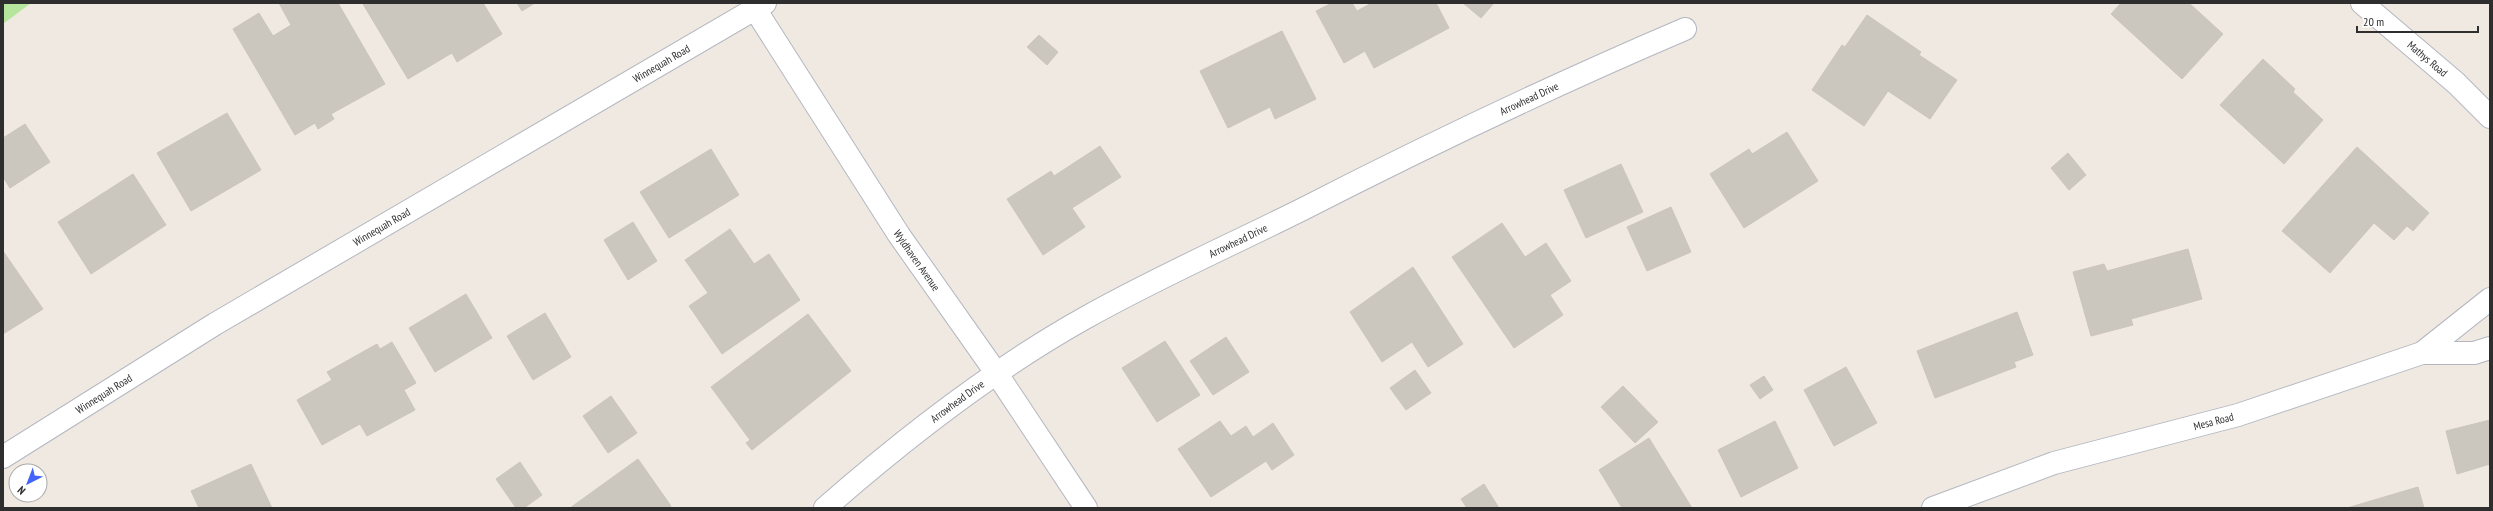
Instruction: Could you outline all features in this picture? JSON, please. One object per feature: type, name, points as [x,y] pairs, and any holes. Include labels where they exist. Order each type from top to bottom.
[{"type":"street","name":"Mathys Road","points":[[2362,3],[2456,84],[2490,118]]},
{"type":"street","name":"Wyldhaven Avenue","points":[[760,6],[899,235],[997,374],[1086,508]]},
{"type":"street","name":"Winnequah Road","points":[[3,457],[215,324],[760,6]]},
{"type":"street","name":"Arrowhead Drive","points":[[825,508],[872,467],[997,374],[1085,318],[1354,183],[1617,58],[1685,29]]},
{"type":"street","name":"Mesa Road","points":[[1934,508],[2054,463],[2238,415],[2422,353],[2485,303]]},
{"type":"street","points":[[2422,353],[2474,353],[2490,348]]},
{"type":"green space","points":[[3,3],[31,3],[3,24]]},
{"type":"building","points":[[279,3],[338,3],[385,84],[331,114],[334,119],[318,129],[315,123],[295,135],[233,29],[259,13],[273,36],[291,25]]},
{"type":"building","points":[[483,3],[502,34],[457,62],[452,53],[408,79],[363,4]]},
{"type":"building","points":[[517,3],[535,3],[522,11]]},
{"type":"building","points":[[1332,3],[1352,3],[1357,11],[1372,3],[1436,3],[1449,28],[1374,68],[1365,51],[1344,63],[1316,11]]},
{"type":"building","points":[[1463,3],[1494,3],[1481,18]]},
{"type":"building","points":[[2121,3],[2189,3],[2223,34],[2182,79],[2111,14]]},
{"type":"building","points":[[1867,15],[1921,52],[1919,55],[1957,80],[1930,119],[1888,91],[1864,126],[1812,90],[1842,45],[1845,47]]},
{"type":"building","points":[[1282,31],[1316,99],[1275,119],[1270,107],[1228,128],[1200,71]]},
{"type":"building","points":[[1039,35],[1058,52],[1047,65],[1027,47]]},
{"type":"building","points":[[2263,59],[2295,89],[2293,92],[2323,120],[2284,164],[2220,105]]},
{"type":"building","points":[[227,113],[261,170],[191,211],[157,153]]},
{"type":"building","points":[[25,124],[50,162],[10,188],[3,177],[3,138]]},
{"type":"building","points":[[1787,132],[1818,181],[1744,228],[1710,174],[1749,149],[1752,154]]},
{"type":"building","points":[[1100,146],[1121,177],[1072,208],[1085,227],[1043,255],[1007,199],[1051,171],[1054,176]]},
{"type":"building","points":[[2357,147],[2429,213],[2413,231],[2407,226],[2394,240],[2374,223],[2330,273],[2282,231]]},
{"type":"building","points":[[711,149],[739,195],[669,238],[640,192]]},
{"type":"building","points":[[2068,153],[2086,175],[2069,190],[2051,168]]},
{"type":"building","points":[[1621,164],[1643,212],[1586,238],[1564,190]]},
{"type":"building","points":[[133,174],[166,225],[91,274],[58,222]]},
{"type":"building","points":[[1671,207],[1691,252],[1647,271],[1627,227]]},
{"type":"building","points":[[633,222],[657,261],[628,280],[604,240]]},
{"type":"building","points":[[1502,223],[1525,257],[1546,243],[1571,281],[1550,295],[1563,315],[1514,348],[1452,257]]},
{"type":"building","points":[[730,229],[754,264],[769,254],[800,300],[722,354],[689,306],[708,293],[685,260]]},
{"type":"building","points":[[2188,249],[2202,299],[2131,319],[2133,325],[2091,336],[2073,272],[2104,264],[2107,271]]},
{"type":"building","points":[[3,251],[43,309],[3,334]]},
{"type":"building","points":[[1413,267],[1463,344],[1428,367],[1412,342],[1382,362],[1350,312]]},
{"type":"building","points":[[466,294],[492,338],[435,372],[409,328]]},
{"type":"building","points":[[2017,312],[2033,355],[2014,362],[2016,367],[1935,398],[1917,351]]},
{"type":"building","points":[[545,313],[571,357],[533,380],[507,336]]},
{"type":"building","points":[[808,314],[851,371],[752,450],[746,443],[750,440],[711,387]]},
{"type":"building","points":[[1226,337],[1249,372],[1213,395],[1190,361]]},
{"type":"building","points":[[1165,341],[1200,395],[1157,422],[1122,368]]},
{"type":"building","points":[[392,342],[416,383],[404,390],[415,410],[367,436],[360,424],[322,445],[297,400],[332,380],[327,372],[377,344],[380,349]]},
{"type":"building","points":[[1846,367],[1877,423],[1834,446],[1804,390]]},
{"type":"building","points":[[1415,370],[1431,393],[1406,410],[1390,388]]},
{"type":"building","points":[[1764,376],[1773,390],[1760,399],[1750,385]]},
{"type":"building","points":[[1623,386],[1658,422],[1635,443],[1601,407]]},
{"type":"building","points":[[611,396],[637,433],[608,453],[583,416]]},
{"type":"building","points":[[2490,420],[2490,464],[2457,474],[2446,431]]},
{"type":"building","points":[[1220,421],[1231,436],[1246,426],[1253,437],[1273,423],[1294,455],[1272,470],[1266,461],[1211,497],[1178,449]]},
{"type":"building","points":[[1775,421],[1798,468],[1741,497],[1718,450]]},
{"type":"building","points":[[1649,438],[1692,508],[1622,508],[1599,470]]},
{"type":"building","points":[[638,459],[671,506],[668,508],[570,508]]},
{"type":"building","points":[[520,462],[542,495],[524,508],[516,508],[496,479]]},
{"type":"building","points":[[251,464],[272,508],[199,508],[191,491]]},
{"type":"building","points":[[1484,484],[1499,508],[1467,508],[1461,499]]},
{"type":"building","points":[[2418,487],[2424,508],[2347,508]]}]
